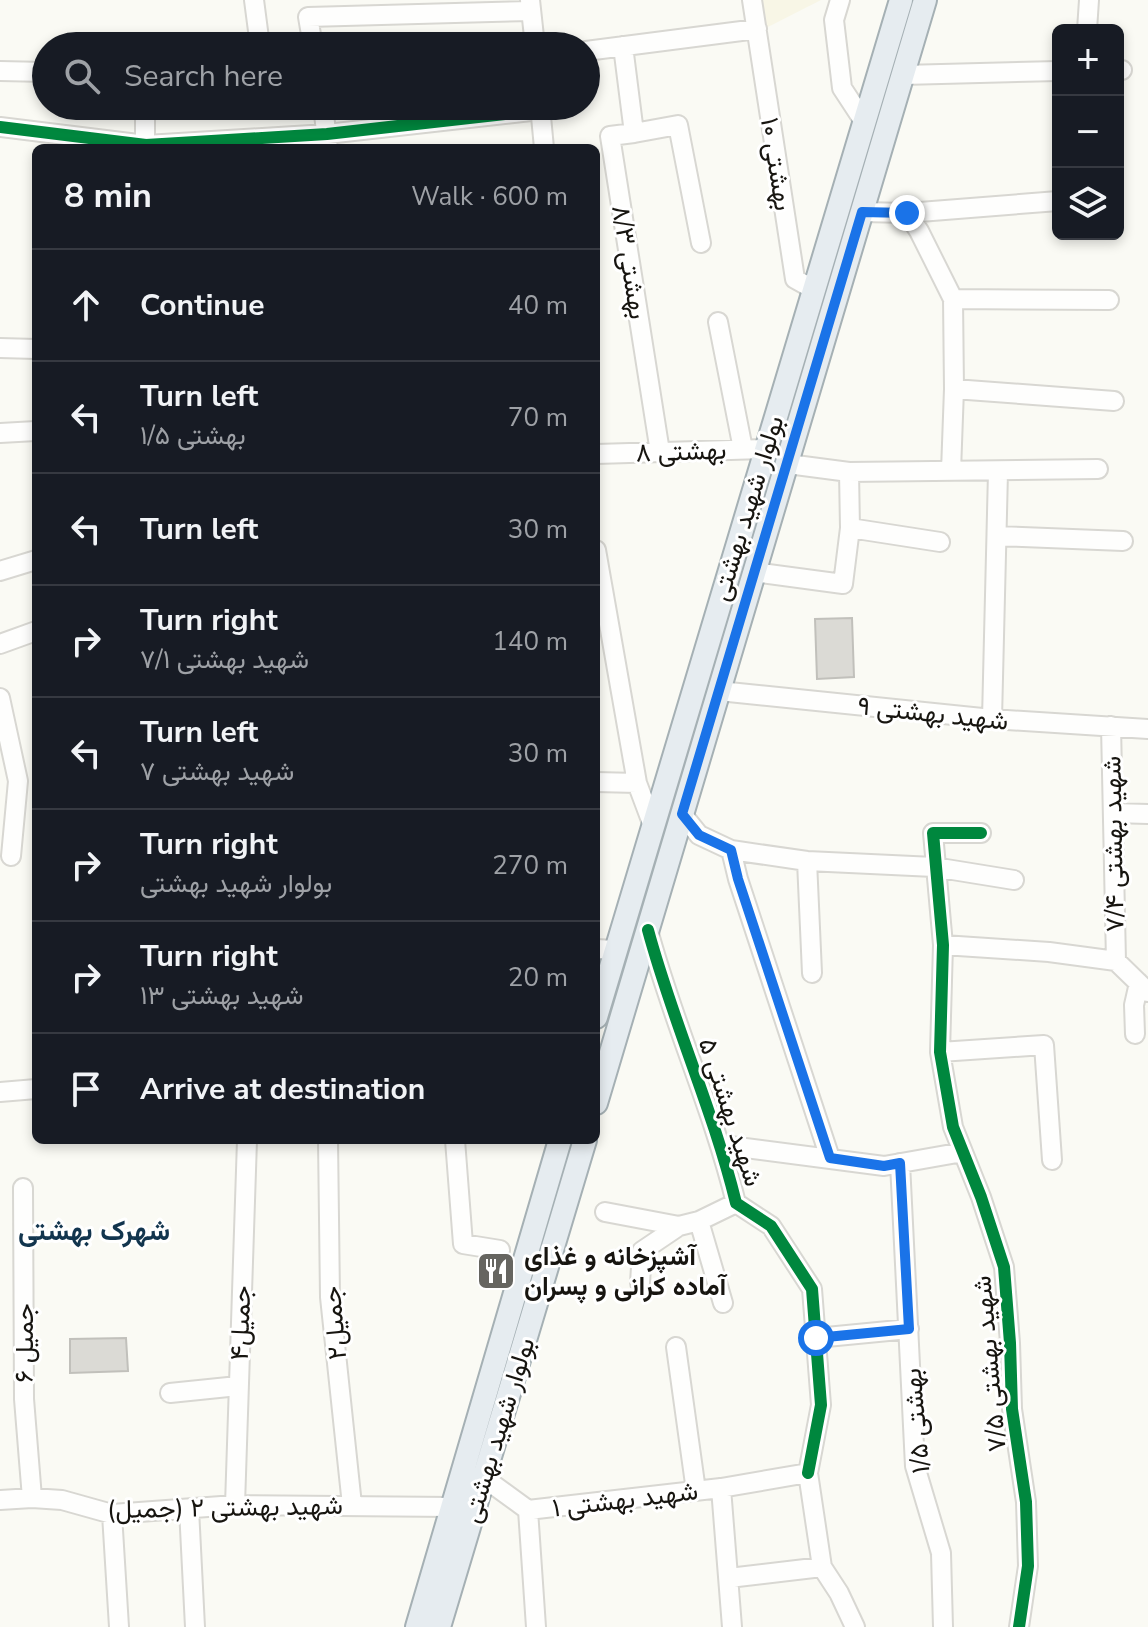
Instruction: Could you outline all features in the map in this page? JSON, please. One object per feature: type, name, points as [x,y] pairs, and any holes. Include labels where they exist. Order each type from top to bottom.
[{"type":"main road","name":"بولوار شهید بهشتی","points":[[600,990],[606,950],[652,823],[754,449],[813,289],[901,0]]},
{"type":"main road","name":"بولوار شهید بهشتی","points":[[600,1090],[925,0]]},
{"type":"main road","name":"بولوار شهید بهشتی","points":[[417,1627],[559,1144]]},
{"type":"main road","name":"بولوار شهید بهشتی","points":[[439,1627],[584,1144]]},
{"type":"main road","points":[[488,1383],[510,1391]]},
{"type":"street","points":[[254,0],[258,32]]},
{"type":"street","points":[[600,49],[757,29],[752,0]]},
{"type":"street","points":[[840,0],[834,20],[842,88],[863,120]]},
{"type":"street","points":[[1087,24],[1089,0]]},
{"type":"street","points":[[311,32],[308,17],[531,5],[534,32]]},
{"type":"street","name":"بهشتی ۱۰","points":[[757,29],[795,279],[813,289]]},
{"type":"street","points":[[623,46],[634,133],[678,125],[701,243]]},
{"type":"street","points":[[0,71],[32,72]]},
{"type":"street","points":[[903,75],[1052,71]]},
{"type":"street","points":[[145,120],[145,144]]},
{"type":"street","points":[[325,120],[328,141]]},
{"type":"street","points":[[236,144],[328,141],[463,120]]},
{"type":"street","points":[[541,120],[544,144]]},
{"type":"street","points":[[0,127],[123,144]]},
{"type":"street","name":"بهشتی ۸/۳","points":[[634,133],[610,136],[660,452]]},
{"type":"street","points":[[862,212],[907,213],[1052,201]]},
{"type":"street","points":[[907,213],[953,299],[951,471]]},
{"type":"street","points":[[953,299],[1109,300]]},
{"type":"street","points":[[718,322],[754,449]]},
{"type":"street","points":[[0,348],[32,349]]},
{"type":"street","points":[[954,389],[1114,401]]},
{"type":"street","points":[[0,433],[32,431]]},
{"type":"street","name":"۸ بهشتی","points":[[600,454],[754,449]]},
{"type":"street","points":[[788,464],[849,472],[1098,469]]},
{"type":"street","points":[[754,572],[843,584],[850,528],[849,472]]},
{"type":"street","points":[[992,719],[998,472]]},
{"type":"street","points":[[850,528],[940,542]]},
{"type":"street","points":[[997,536],[1123,541]]},
{"type":"street","points":[[0,571],[32,561]]},
{"type":"street","points":[[600,582],[637,783],[652,823]]},
{"type":"street","points":[[0,644],[32,632]]},
{"type":"street","name":"شهید بهشتی ۹","points":[[719,691],[992,719],[1148,729]]},
{"type":"street","points":[[0,698],[5,746],[27,781],[11,856]]},
{"type":"street","name":"شهید بهشتی ۷/۴","points":[[1111,726],[1116,961]]},
{"type":"street","points":[[600,782],[637,783]]},
{"type":"street","points":[[1113,813],[1148,814]]},
{"type":"street","points":[[682,814],[699,835],[731,850],[807,861],[934,867],[1014,880]]},
{"type":"street","name":"شهید بهشتی ۷/۵","points":[[981,833],[933,833],[943,945],[940,1052],[953,1127],[1004,1267],[1012,1409],[1026,1502],[1028,1566],[1019,1627]]},
{"type":"street","points":[[731,850],[830,1158]]},
{"type":"street","points":[[807,861],[812,973]]},
{"type":"street","name":"شهید بهشتی ۵","points":[[648,930],[657,966],[722,1145],[736,1203],[771,1226],[812,1289],[821,1405],[808,1473],[822,1567]]},
{"type":"street","points":[[943,945],[1049,952],[1116,961],[1144,988],[1134,1005],[1135,1034]]},
{"type":"street","points":[[940,1052],[1044,1045],[1052,1160]]},
{"type":"street","points":[[0,1092],[32,1089]]},
{"type":"street","name":"جمیل۴","points":[[235,1505],[247,1144]]},
{"type":"street","name":"جمیل۲","points":[[328,1144],[330,1297],[352,1505]]},
{"type":"street","points":[[455,1144],[463,1244],[500,1250]]},
{"type":"street","points":[[722,1145],[884,1166],[963,1152]]},
{"type":"street","name":"بهشتی ۱/۵","points":[[900,1163],[915,1466],[941,1553],[943,1627]]},
{"type":"street","name":"جمیل ۶","points":[[23,1188],[24,1399],[32,1498]]},
{"type":"street","points":[[640,1283],[642,1251],[679,1226],[699,1221],[736,1203]]},
{"type":"street","points":[[605,1212],[679,1226]]},
{"type":"street","points":[[699,1221],[723,1303]]},
{"type":"street","points":[[816,1338],[909,1329]]},
{"type":"street","points":[[676,1347],[696,1491]]},
{"type":"street","points":[[170,1393],[238,1386]]},
{"type":"street","name":"شهید بهشتی ۱","points":[[528,1510],[721,1488],[808,1473]]},
{"type":"street","points":[[484,1478],[528,1510],[536,1627]]},
{"type":"street","points":[[721,1488],[732,1627]]},
{"type":"street","name":"شهید بهشتی ۲ (جمیل)","points":[[0,1500],[62,1500],[112,1514],[235,1505],[452,1507]]},
{"type":"street","points":[[189,1509],[195,1627]]},
{"type":"street","points":[[112,1514],[119,1627]]},
{"type":"street","points":[[729,1578],[822,1567],[855,1627]]},
{"type":"shaded area","points":[[757,0],[821,0],[762,30]]},
{"type":"building","points":[[852,618],[854,677],[817,679],[815,619]]},
{"type":"building","points":[[126,1338],[128,1371],[70,1373],[70,1339]]},
{"type":"cycle path","points":[[162,144],[327,134],[451,120]]},
{"type":"cycle path","points":[[0,127],[138,144]]},
{"type":"cycle path","points":[[981,833],[933,833],[943,945],[940,1052],[953,1127],[1004,1267],[1012,1409],[1026,1502],[1028,1566],[1019,1627]]},
{"type":"cycle path","points":[[648,930],[736,1203],[771,1226],[812,1289],[821,1405],[808,1473]]},
{"type":"place","name":"آشپزخانه و غذای آماده کرانی و پسران","points":[[496,1271]]},
{"type":"district","name":"شهرک بهشتی","points":[[94,1230]]},
{"type":"route","points":[[816,1338],[909,1329],[900,1163],[884,1166],[830,1158],[731,850],[699,835],[682,814],[862,212],[907,213]]}]
